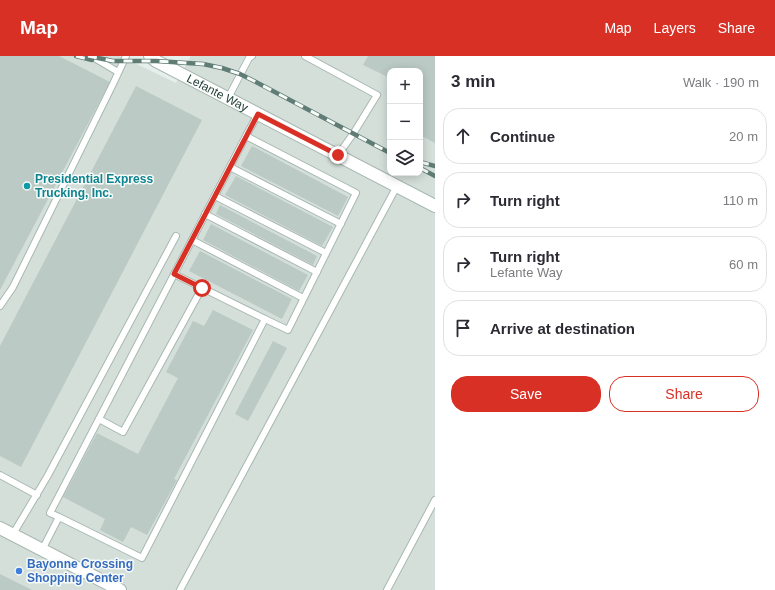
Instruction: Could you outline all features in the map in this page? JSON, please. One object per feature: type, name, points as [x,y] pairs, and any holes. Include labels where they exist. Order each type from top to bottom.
[{"type":"street","name":"Lefante Way","points":[[150,56],[156,61],[435,206]]},
{"type":"street","points":[[0,528],[120,590]]},
{"type":"lane","points":[[91,56],[118,72]]},
{"type":"lane","points":[[0,306],[13,287],[126,56]]},
{"type":"lane","points":[[228,98],[249,58],[252,56]]},
{"type":"lane","points":[[304,56],[377,95],[354,134],[338,155]]},
{"type":"lane","points":[[258,114],[50,512],[142,558],[265,319]]},
{"type":"lane","points":[[174,274],[288,330],[356,193],[246,136]]},
{"type":"lane","points":[[230,167],[341,224]]},
{"type":"lane","points":[[180,590],[397,186]]},
{"type":"lane","points":[[215,196],[326,253]]},
{"type":"lane","points":[[205,214],[317,272]]},
{"type":"lane","points":[[13,534],[47,477],[176,236]]},
{"type":"lane","points":[[192,240],[303,298]]},
{"type":"lane","points":[[98,419],[123,432],[202,288]]},
{"type":"lane","points":[[0,475],[37,495]]},
{"type":"lane","points":[[387,590],[435,500]]},
{"type":"lane","points":[[42,550],[59,517]]},
{"type":"shaded area","points":[[0,56],[120,56],[176,83],[191,56],[435,56],[435,590],[0,590]]},
{"type":"building","name":"Presidential Express Trucking, Inc.","points":[[0,56],[59,56],[110,82],[0,290]]},
{"type":"building","points":[[368,56],[435,56],[435,143],[423,137],[423,68],[387,68],[387,77],[363,65]]},
{"type":"building","points":[[136,86],[202,120],[21,467],[0,456],[0,346]]},
{"type":"building","points":[[252,146],[348,197],[338,216],[241,166]]},
{"type":"building","points":[[236,176],[333,227],[322,246],[225,195]]},
{"type":"building","points":[[220,205],[317,256],[313,265],[216,214]]},
{"type":"building","points":[[211,224],[308,275],[299,291],[203,240]]},
{"type":"building","points":[[200,251],[292,299],[282,319],[189,271]]},
{"type":"building","points":[[213,310],[253,330],[174,479],[177,480],[147,535],[131,527],[123,542],[100,530],[105,519],[63,497],[97,433],[138,454],[178,378],[166,372],[193,321],[204,326]]},
{"type":"building","points":[[273,341],[287,348],[248,421],[235,414]]},
{"type":"building","points":[[0,574],[32,590],[0,590]]},
{"type":"railway","points":[[76,56],[92,60]]},
{"type":"railway","points":[[88,56],[113,61],[156,61],[203,64],[222,68],[240,74],[254,81],[387,151]]},
{"type":"railway","points":[[423,163],[435,166]]},
{"type":"railway","points":[[423,170],[435,176]]},
{"type":"place","name":"Presidential Express Trucking, Inc.","points":[[27,186]]},
{"type":"place","name":"Bayonne Crossing Shopping Center","points":[[19,571]]},
{"type":"route","points":[[202,288],[174,274],[258,114],[338,155]]}]
